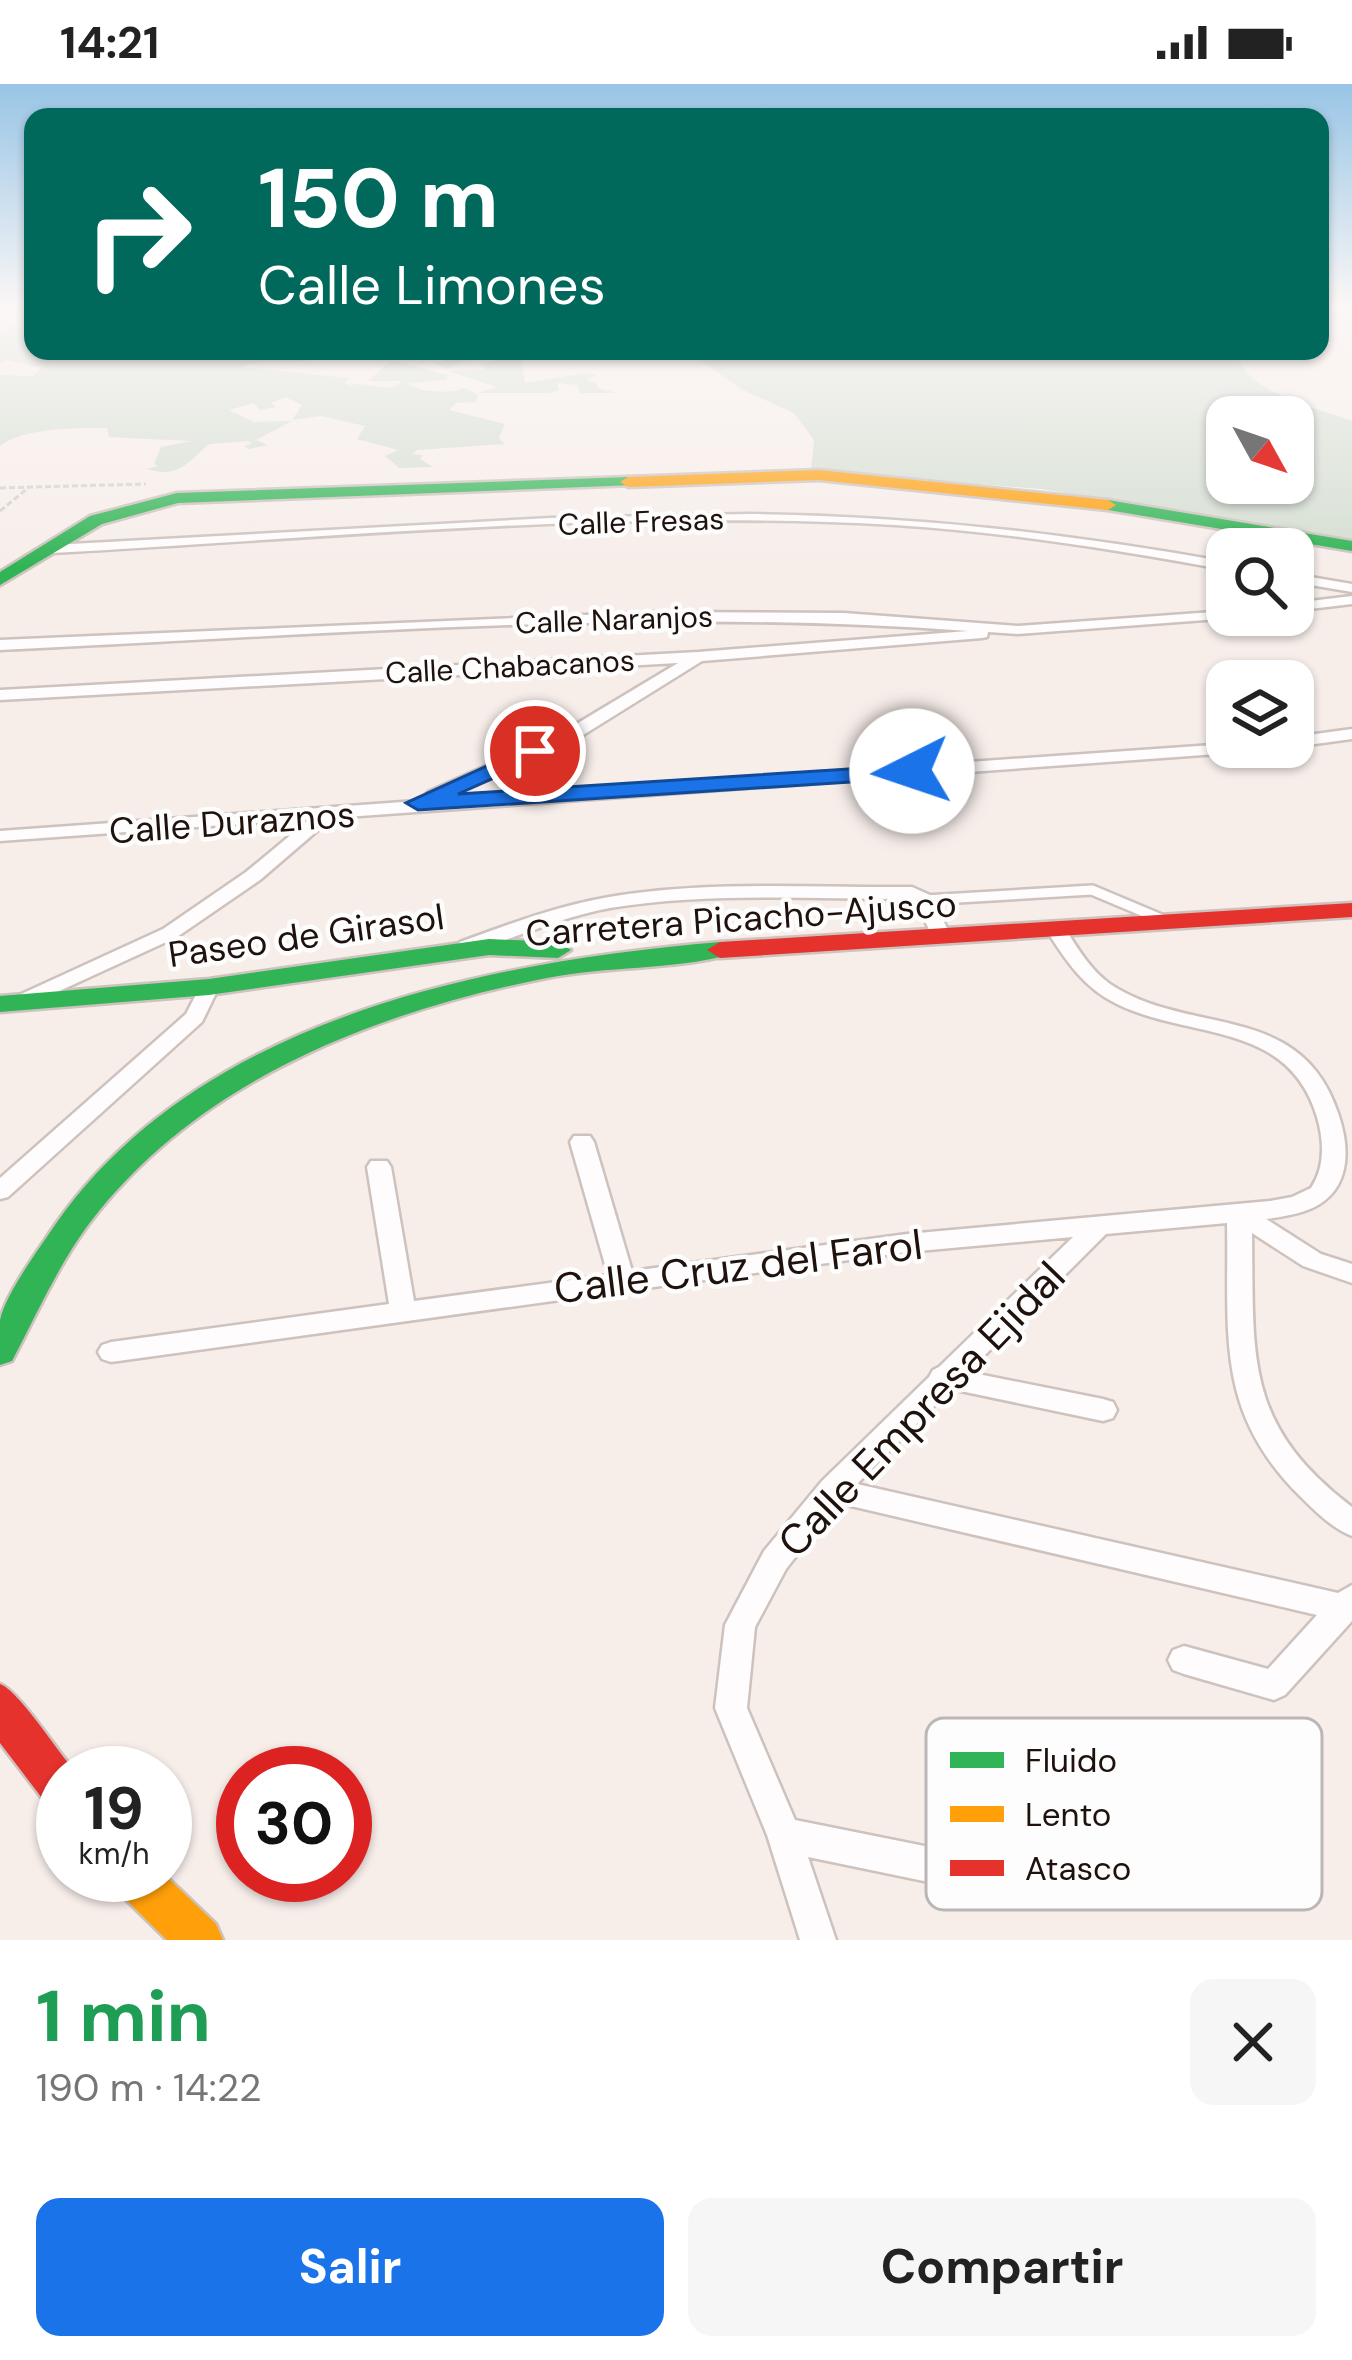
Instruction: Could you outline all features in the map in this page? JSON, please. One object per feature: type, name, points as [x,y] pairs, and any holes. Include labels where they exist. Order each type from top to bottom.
[{"type":"street","points":[[0,580],[96,520],[177,498],[818,475],[1042,494],[1352,546]]},
{"type":"street","name":"Calle Fresas","points":[[52,549],[554,524],[851,519],[988,530],[1206,563]]},
{"type":"street","points":[[1314,582],[1352,588]]},
{"type":"street","points":[[1314,605],[1352,600]]},
{"type":"street","name":"Calle Naranjos","points":[[0,645],[656,616],[844,616],[1018,630],[1206,617]]},
{"type":"street","name":"Calle Chabacanos","points":[[0,695],[698,657],[1018,630]]},
{"type":"street","points":[[418,803],[574,734],[698,657]]},
{"type":"street","points":[[1314,739],[1352,734]]},
{"type":"street","name":"Calle Duraznos","points":[[0,836],[323,817],[418,803],[1206,750]]},
{"type":"street","points":[[8,1004],[170,933],[253,876],[323,817]]},
{"type":"street","points":[[453,952],[555,914],[613,902],[707,894],[816,897],[898,892],[925,900],[942,939]]},
{"type":"street","name":"Carretera Picacho-Ajusco","points":[[0,1352],[34,1276],[97,1192],[181,1116],[229,1082],[328,1030],[420,995],[522,969],[620,956],[1352,910]]},
{"type":"street","points":[[1057,931],[1101,986],[1160,1013],[1268,1040],[1316,1084],[1336,1133],[1334,1174],[1321,1192],[1293,1207],[1239,1213]]},
{"type":"street","name":"Paseo de Girasol","points":[[8,1004],[209,987],[523,946],[620,956]]},
{"type":"street","points":[[0,1191],[195,1017],[209,987]]},
{"type":"street","points":[[582,1142],[622,1280]]},
{"type":"street","points":[[379,1167],[403,1312]]},
{"type":"street","points":[[1239,1213],[1312,1260],[1352,1274]]},
{"type":"street","points":[[1239,1213],[1248,1395],[1290,1468],[1323,1503],[1352,1522]]},
{"type":"street","name":"Calle Cruz del Farol","points":[[111,1352],[907,1243],[1239,1213]]},
{"type":"street","name":"Calle Empresa Ejidal","points":[[818,1940],[784,1835],[731,1708],[740,1625],[775,1560],[832,1490],[1099,1226]]},
{"type":"street","points":[[942,1377],[1103,1410]]},
{"type":"street","points":[[832,1490],[1348,1603],[1274,1685],[1184,1660]]},
{"type":"street","points":[[0,1703],[11,1743],[36,1766]]},
{"type":"street","points":[[784,1835],[926,1864]]},
{"type":"street","points":[[161,1902],[200,1940]]},
{"type":"lane","points":[[925,900],[1092,890],[1170,924]]},
{"type":"path","points":[[0,511],[28,488]]},
{"type":"shaded area","points":[[0,396],[478,396],[476,402],[456,403],[449,410],[505,424],[499,438],[505,444],[413,454],[423,455],[420,459],[433,467],[399,468],[385,456],[398,450],[357,439],[365,426],[321,416],[292,420],[302,405],[286,397],[271,403],[276,407],[260,410],[254,403],[229,410],[254,422],[292,421],[256,440],[268,445],[249,449],[244,446],[252,444],[249,441],[209,444],[182,467],[167,472],[147,469],[158,466],[154,464],[161,447],[191,441],[109,437],[107,428],[79,428],[35,432],[0,446]]},
{"type":"shaded area","points":[[756,396],[1284,396],[1206,396],[1206,504],[1314,504],[1314,408],[1352,421],[1352,540],[1314,534],[1314,528],[1279,528],[1041,489],[811,471],[814,440],[794,413]]},
{"type":"traffic: fast","points":[[0,580],[96,520],[177,498],[628,482]]},
{"type":"traffic: fast","points":[[1108,505],[1352,546]]},
{"type":"traffic: fast","points":[[0,1004],[209,987],[489,947],[558,950]]},
{"type":"traffic: fast","points":[[0,1352],[47,1264],[89,1202],[169,1126],[238,1079],[312,1040],[390,1009],[470,986],[636,957],[720,950]]},
{"type":"traffic: slow","points":[[628,482],[819,475],[1108,505]]},
{"type":"traffic: slow","points":[[161,1902],[200,1940]]},
{"type":"traffic: jam","points":[[720,950],[1352,910]]},
{"type":"traffic: jam","points":[[0,1703],[36,1758]]},
{"type":"route","points":[[535,751],[418,803],[912,771]]}]
